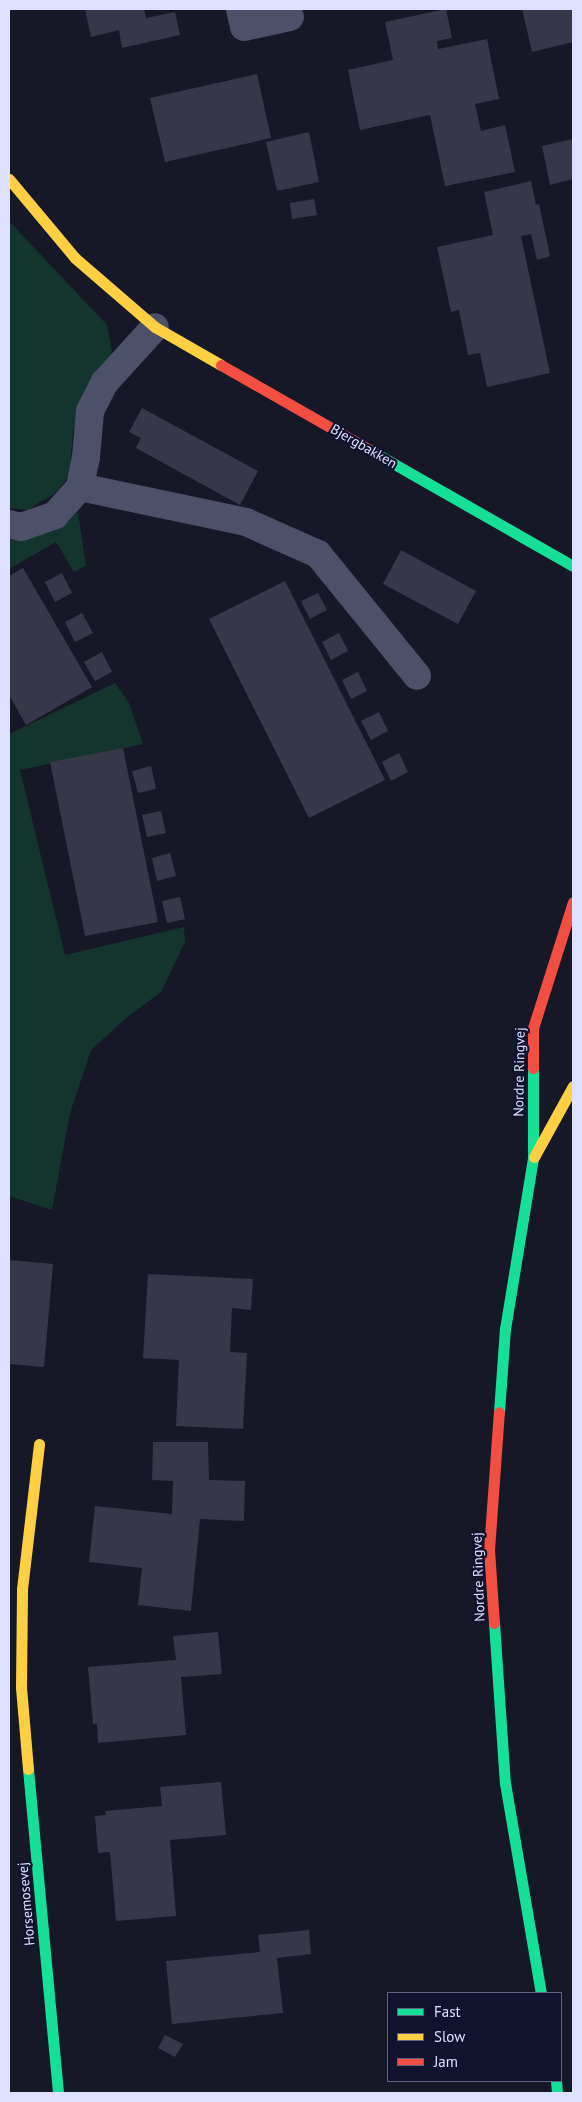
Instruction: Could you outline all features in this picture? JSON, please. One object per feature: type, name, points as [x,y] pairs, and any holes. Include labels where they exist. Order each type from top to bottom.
[{"type":"street","points":[[240,9],[244,27],[290,17]]},
{"type":"street","name":"Bjergbakken","points":[[9,179],[75,258],[155,327],[573,566]]},
{"type":"street","points":[[9,524],[21,527],[55,515],[80,487],[86,457],[90,411],[105,382],[155,327]]},
{"type":"street","points":[[80,487],[246,522],[318,554],[417,676]]},
{"type":"street","name":"Nordre Ringvej","points":[[541,1992],[506,1783],[489,1550],[505,1329],[533,1158],[533,1028],[573,902]]},
{"type":"street","name":"Nordre Ringvej","points":[[533,1158],[573,1086]]},
{"type":"street","name":"Horsemosevej","points":[[39,1444],[22,1589],[21,1687],[58,2093]]},
{"type":"green space","points":[[9,221],[107,325],[112,352],[102,370],[81,398],[73,433],[69,476],[54,494],[27,510],[9,508]]},
{"type":"green space","points":[[78,512],[86,566],[74,572],[56,542],[9,569],[9,540],[56,530]]},
{"type":"green space","points":[[115,683],[129,703],[143,744],[20,770],[65,955],[184,927],[185,942],[161,992],[126,1018],[91,1050],[70,1113],[52,1210],[9,1196],[9,734]]},
{"type":"building","points":[[85,9],[144,9],[146,18],[175,12],[180,35],[122,48],[119,30],[91,37]]},
{"type":"building","points":[[446,9],[452,38],[437,41],[438,49],[487,39],[499,99],[475,104],[481,131],[505,125],[515,172],[445,186],[430,115],[360,130],[348,70],[393,60],[385,22]]},
{"type":"building","points":[[522,9],[573,9],[573,42],[532,52]]},
{"type":"building","points":[[257,74],[271,138],[165,162],[150,98]]},
{"type":"building","points":[[309,132],[319,182],[277,191],[266,142]]},
{"type":"building","points":[[573,139],[573,179],[550,185],[542,146]]},
{"type":"building","points":[[531,181],[536,205],[539,204],[550,256],[537,260],[531,234],[521,236],[550,373],[487,387],[480,353],[468,355],[459,310],[451,312],[437,247],[493,235],[484,192]]},
{"type":"building","points":[[314,199],[317,215],[292,219],[290,203]]},
{"type":"building","points":[[142,408],[258,471],[240,505],[136,448],[141,438],[129,432]]},
{"type":"building","points":[[401,550],[476,591],[458,624],[383,584]]},
{"type":"building","points":[[23,568],[92,687],[26,725],[9,695],[9,576]]},
{"type":"building","points":[[62,573],[72,593],[55,602],[45,582]]},
{"type":"building","points":[[285,581],[385,780],[309,818],[209,619]]},
{"type":"building","points":[[318,593],[327,610],[310,619],[301,601]]},
{"type":"building","points":[[82,613],[93,633],[75,642],[65,622]]},
{"type":"building","points":[[339,633],[348,651],[331,660],[322,642]]},
{"type":"building","points":[[102,652],[112,672],[95,681],[84,662]]},
{"type":"building","points":[[358,672],[367,691],[351,699],[342,680]]},
{"type":"building","points":[[379,712],[388,731],[371,740],[361,721]]},
{"type":"building","points":[[123,748],[158,922],[85,936],[50,762]]},
{"type":"building","points":[[399,753],[408,772],[391,781],[382,762]]},
{"type":"building","points":[[151,766],[156,789],[138,793],[132,771]]},
{"type":"building","points":[[161,811],[166,833],[147,837],[142,815]]},
{"type":"building","points":[[170,853],[176,876],[157,881],[152,858]]},
{"type":"building","points":[[180,897],[185,919],[167,923],[162,901]]},
{"type":"building","points":[[9,1260],[53,1264],[44,1367],[9,1364]]},
{"type":"building","points":[[148,1274],[253,1279],[251,1310],[232,1308],[230,1352],[247,1353],[243,1429],[176,1426],[179,1360],[143,1358]]},
{"type":"building","points":[[153,1442],[208,1442],[209,1480],[245,1481],[244,1521],[200,1519],[191,1611],[138,1605],[142,1568],[89,1562],[95,1506],[172,1514],[173,1481],[152,1480]]},
{"type":"building","points":[[218,1632],[222,1674],[181,1677],[186,1735],[98,1743],[97,1724],[93,1724],[88,1667],[176,1660],[173,1636]]},
{"type":"building","points":[[221,1782],[226,1835],[170,1840],[176,1916],[116,1921],[110,1852],[98,1853],[95,1816],[106,1815],[105,1811],[162,1806],[160,1787]]},
{"type":"building","points":[[309,1930],[311,1954],[277,1958],[283,2013],[172,2024],[166,1961],[260,1952],[258,1935]]},
{"type":"building","points":[[165,2035],[183,2044],[175,2057],[158,2048]]},
{"type":"traffic: fast","points":[[368,449],[573,566]]},
{"type":"traffic: fast","points":[[499,1412],[505,1329],[533,1158],[533,1068]]},
{"type":"traffic: fast","points":[[494,1623],[505,1783],[541,1992]]},
{"type":"traffic: fast","points":[[28,1769],[58,2093]]},
{"type":"traffic: fast","points":[[556,2082],[557,2093]]},
{"type":"traffic: slow","points":[[9,179],[75,258],[155,327],[221,365]]},
{"type":"traffic: slow","points":[[534,1157],[573,1086]]},
{"type":"traffic: slow","points":[[28,1769],[21,1687],[22,1589],[39,1444]]},
{"type":"traffic: jam","points":[[221,365],[368,449]]},
{"type":"traffic: jam","points":[[533,1068],[533,1028],[573,902]]},
{"type":"traffic: jam","points":[[494,1623],[489,1550],[499,1412]]}]
